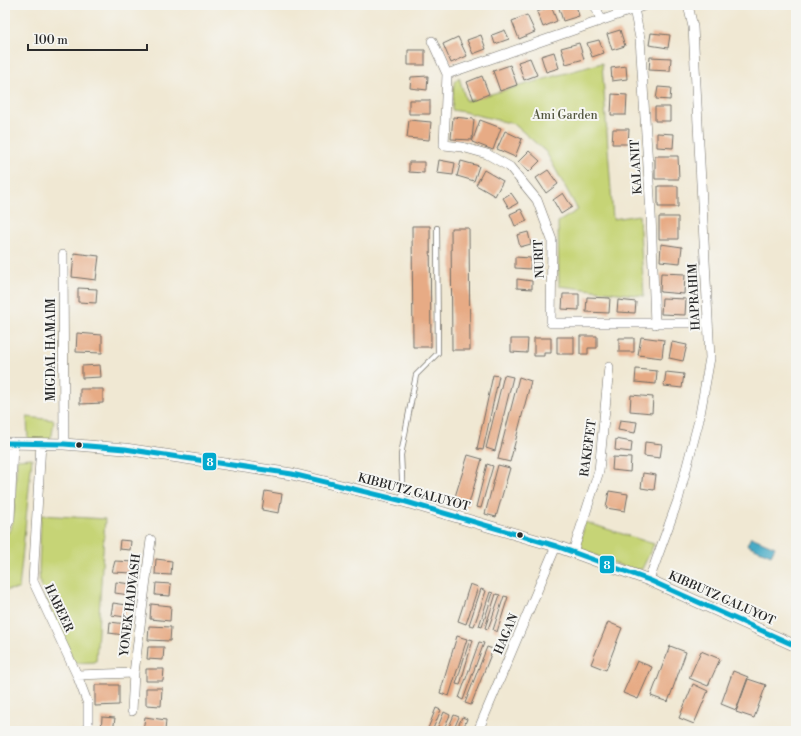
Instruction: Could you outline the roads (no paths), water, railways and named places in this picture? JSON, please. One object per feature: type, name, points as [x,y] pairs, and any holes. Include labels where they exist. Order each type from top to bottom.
[{"type":"street","points":[[595,5],[601,20]]},
{"type":"street","points":[[447,74],[646,5]]},
{"type":"street","name":"HAPRAHIM","points":[[649,580],[678,500],[699,420],[710,358],[693,27],[688,5]]},
{"type":"street","name":"KALANIT","points":[[634,9],[640,38],[651,214],[655,324]]},
{"type":"street","name":"NURIT","points":[[432,41],[447,74],[444,145],[462,147],[487,154],[510,167],[538,200],[552,240],[551,323],[708,323]]},
{"type":"street","name":"MIGDAL HAMAIM","points":[[63,255],[64,444]]},
{"type":"street","name":"RAKEFET","points":[[573,552],[599,472],[609,367]]},
{"type":"street","points":[[5,527],[9,519],[8,443]]},
{"type":"street","name":"KIBBUTZ GALUYOT","points":[[8,443],[64,444],[124,449],[292,474],[403,501],[556,546],[649,580],[796,646]]},
{"type":"street","name":"HABEER","points":[[41,444],[33,581],[78,675],[88,704],[88,731]]},
{"type":"street","name":"YONEK HADVASH","points":[[132,711],[134,673],[151,540]]},
{"type":"street","name":"HAGAN","points":[[478,731],[556,546]]},
{"type":"street","name":"YONEK HADVASH","points":[[78,675],[134,673]]},
{"type":"lane","points":[[403,501],[401,455],[416,375],[438,352],[437,228]]},
{"type":"water","points":[[751,537],[775,547],[771,555],[747,545]]},
{"type":"park label","name":"Ami Garden","points":[[565,115]]}]
